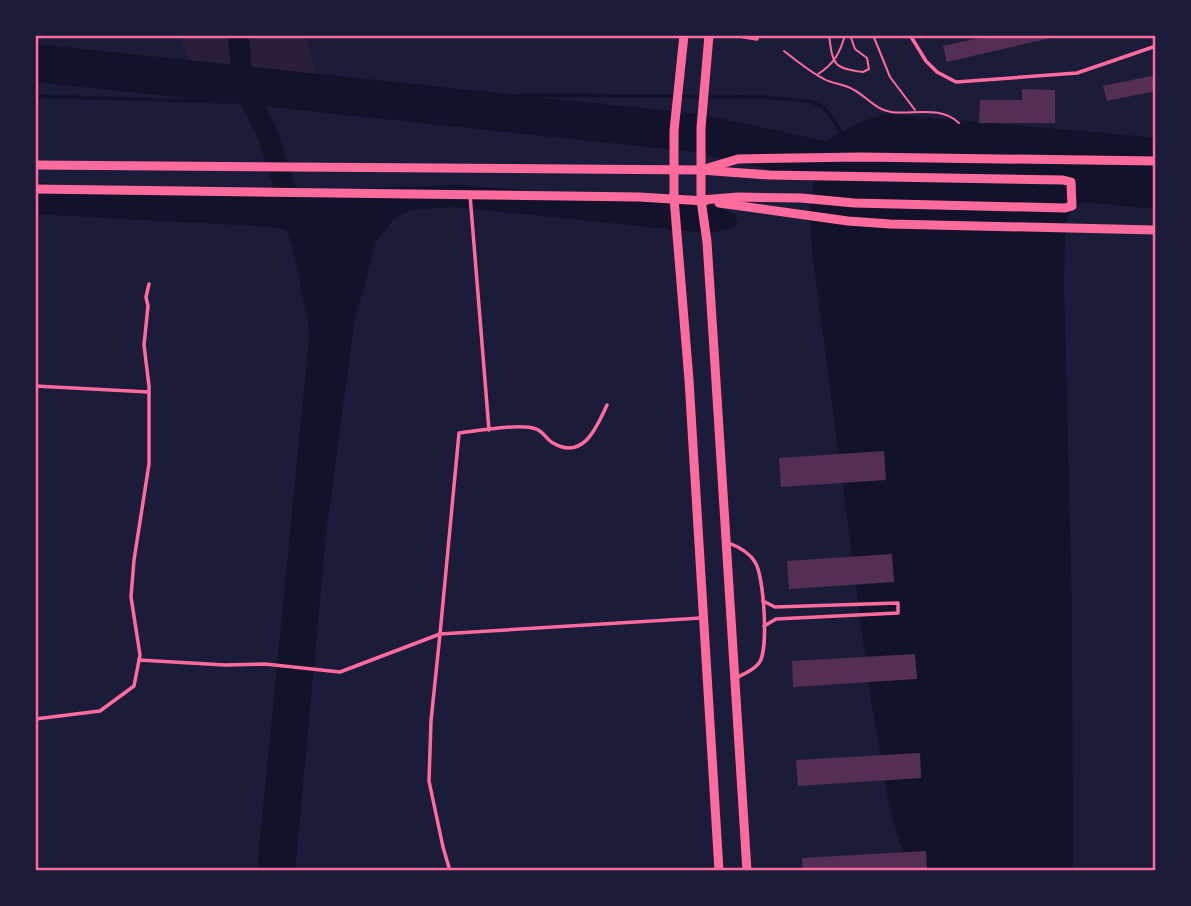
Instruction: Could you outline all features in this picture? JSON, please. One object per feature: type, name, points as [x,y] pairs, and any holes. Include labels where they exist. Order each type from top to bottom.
[{"type":"main road","points":[[684,35],[674,131],[674,198],[689,380],[719,871]]},
{"type":"main road","points":[[709,35],[701,128],[701,200],[707,242],[747,871]]},
{"type":"main road","points":[[701,170],[738,159],[861,157],[1156,161]]},
{"type":"main road","points":[[35,165],[701,170],[769,175],[1063,180],[1071,183],[1072,203],[1070,208],[1065,208],[853,203],[801,198],[738,197],[701,200]]},
{"type":"main road","points":[[35,189],[674,198],[848,221],[933,227],[1156,230]]},
{"type":"lane","points":[[733,35],[757,39]]},
{"type":"lane","points":[[910,35],[931,66],[947,79],[956,82],[1077,73],[1156,46]]},
{"type":"lane","points":[[470,194],[489,430]]},
{"type":"lane","points":[[35,719],[100,711],[134,685],[139,660],[131,597],[134,559],[149,464],[149,392],[144,345],[149,284]]},
{"type":"lane","points":[[35,386],[149,392]]},
{"type":"lane","points":[[450,871],[429,781],[431,721],[459,433],[507,428],[536,429],[555,444],[572,448],[590,439],[607,405]]},
{"type":"lane","points":[[725,541],[740,548],[757,563],[763,601],[762,658],[752,669],[734,679]]},
{"type":"lane","points":[[763,601],[775,607],[898,603],[898,613],[776,619],[764,626]]},
{"type":"lane","points":[[139,660],[225,665],[265,664],[340,672],[440,634],[703,618]]},
{"type":"path","points":[[829,35],[834,61],[840,68],[863,72],[869,69],[867,58],[855,49],[850,35]]},
{"type":"path","points":[[817,75],[834,61],[845,35]]},
{"type":"path","points":[[873,35],[890,77],[915,111]]},
{"type":"path","points":[[784,51],[817,75],[832,83],[852,88],[883,109],[892,112],[915,111],[945,115],[959,123]]},
{"type":"shaded area","points":[[179,35],[306,35],[318,80],[198,83]]},
{"type":"shaded area","points":[[35,44],[698,114],[825,141],[860,122],[887,114],[1148,137],[1156,140],[1156,209],[1083,202],[1072,208],[1065,223],[1064,285],[1072,612],[1073,871],[909,871],[890,811],[870,693],[812,250],[810,204],[814,179],[695,152],[35,82]]},
{"type":"shaded area","points":[[35,183],[221,193],[458,185],[715,206],[735,215],[738,224],[729,229],[707,233],[454,207],[410,210],[394,219],[376,242],[354,323],[326,534],[295,871],[257,871],[314,288],[313,254],[300,234],[272,227],[35,214]]},
{"type":"building","points":[[993,35],[1059,36],[947,62],[943,46]]},
{"type":"building","points":[[1156,75],[1156,91],[1107,101],[1103,86]]},
{"type":"building","points":[[1022,89],[1055,90],[1055,123],[979,123],[980,100],[1022,100]]},
{"type":"building","points":[[884,451],[886,480],[781,487],[779,458]]},
{"type":"building","points":[[892,554],[894,582],[789,589],[787,561]]},
{"type":"building","points":[[915,654],[917,679],[793,687],[792,661]]},
{"type":"building","points":[[920,753],[921,778],[798,786],[796,760]]},
{"type":"building","points":[[926,851],[927,871],[803,871],[802,858]]},
{"type":"waterway","points":[[238,35],[243,85],[268,135],[303,246],[319,324]]},
{"type":"waterway","points":[[520,95],[763,97],[809,101],[823,107],[842,135]]},
{"type":"waterway","points":[[35,96],[229,102]]}]
